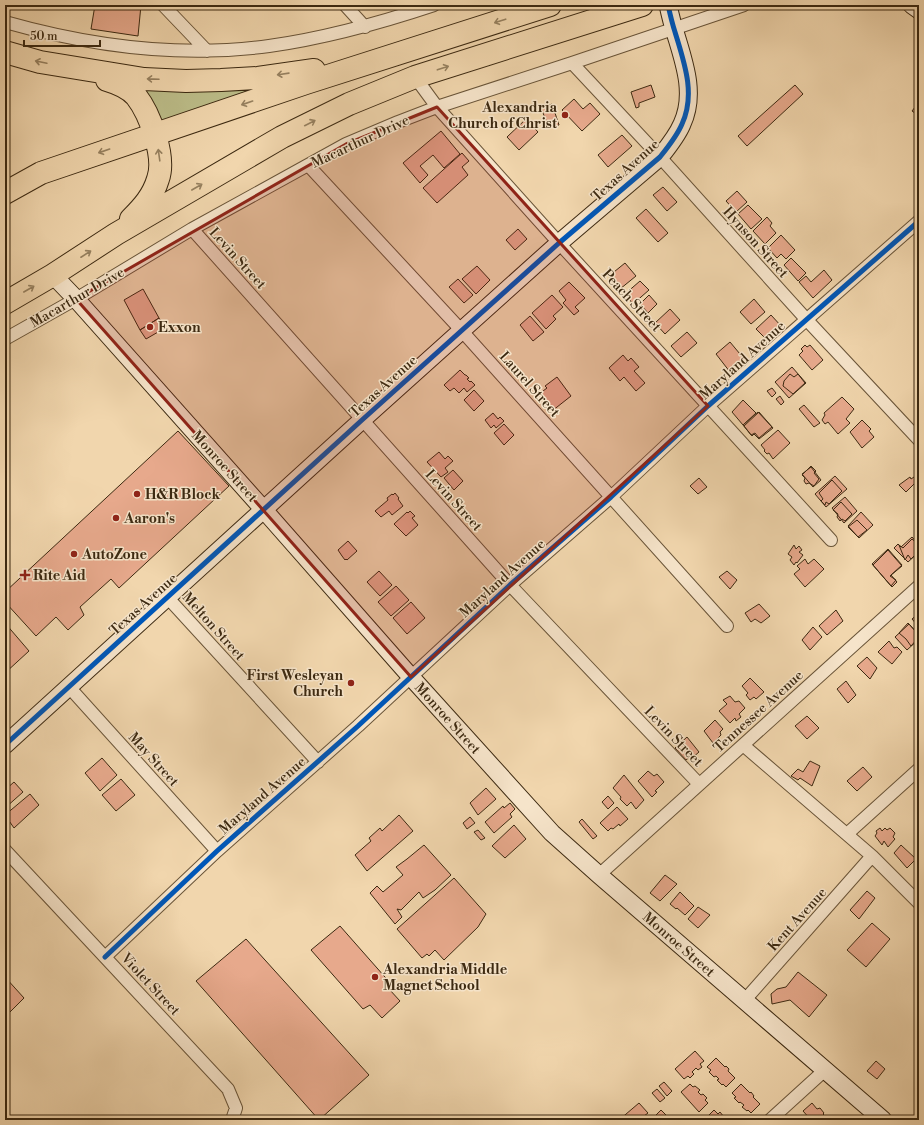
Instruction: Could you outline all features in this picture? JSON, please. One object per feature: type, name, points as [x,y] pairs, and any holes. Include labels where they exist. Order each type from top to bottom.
[{"type":"highway","points":[[5,193],[41,173],[154,134],[306,83],[550,5]]},
{"type":"highway","points":[[5,303],[53,275],[116,234],[282,137],[349,104],[415,77],[642,5]]},
{"type":"highway","points":[[5,52],[40,62],[78,69],[144,79],[186,81],[258,78],[328,68],[430,44]]},
{"type":"highway","points":[[78,69],[122,85],[135,95],[144,107],[160,152],[159,178],[154,190],[146,203],[116,234]]},
{"type":"main road","name":"Texas Avenue","points":[[5,745],[559,243],[660,157],[682,124],[689,98],[687,73],[668,5]]},
{"type":"main road","points":[[912,5],[919,10]]},
{"type":"main road","name":"Monroe Street","points":[[53,275],[552,833],[883,1120]]},
{"type":"street","points":[[163,5],[207,51]]},
{"type":"street","points":[[345,5],[365,27]]},
{"type":"street","points":[[5,22],[56,35],[101,43],[162,50],[207,51],[244,49],[328,36],[365,27],[434,5]]},
{"type":"street","name":"Macarthur Drive","points":[[5,339],[76,299],[192,229],[346,144],[437,107],[744,5]]},
{"type":"street","name":"Hynson Street","points":[[572,63],[660,157],[806,320],[919,440]]},
{"type":"street","name":"Peach Street","points":[[415,77],[437,107],[559,243],[831,540]]},
{"type":"street","name":"Laurel Street","points":[[308,165],[462,331],[727,626]]},
{"type":"street","name":"Maryland Avenue","points":[[105,957],[217,851],[318,762],[510,585],[611,497],[708,406],[919,221]]},
{"type":"street","name":"Levin Street","points":[[192,229],[510,585],[699,784]]},
{"type":"street","name":"Tennessee Avenue","points":[[599,875],[919,586]]},
{"type":"street","name":"Melton Street","points":[[168,598],[318,762]]},
{"type":"street","name":"May Street","points":[[69,687],[217,851]]},
{"type":"street","points":[[743,745],[872,856],[919,903]]},
{"type":"street","points":[[847,834],[919,769]]},
{"type":"street","name":"Violet Street","points":[[5,850],[228,1089],[236,1108],[232,1120]]},
{"type":"street","name":"Kent Avenue","points":[[744,1001],[872,856]]},
{"type":"street","points":[[770,1120],[825,1070]]},
{"type":"highlighted area","points":[[437,107],[708,406],[411,677],[76,299],[346,144]]},
{"type":"green space","points":[[140,89],[261,89],[162,121],[151,102]]},
{"type":"building","points":[[95,5],[141,5],[138,36],[91,29]]},
{"type":"building","points":[[651,85],[655,97],[639,103],[639,107],[636,108],[631,92]]},
{"type":"building","points":[[795,85],[803,94],[747,146],[738,136]]},
{"type":"building","points":[[574,99],[583,109],[590,103],[600,114],[582,131],[562,110]]},
{"type":"building","points":[[919,102],[919,116],[912,111]]},
{"type":"building","points":[[552,104],[559,125],[549,128],[541,108]]},
{"type":"building","points":[[526,119],[538,132],[519,150],[507,137]]},
{"type":"building","points":[[441,131],[460,154],[444,168],[433,155],[420,166],[428,175],[420,183],[403,163]]},
{"type":"building","points":[[622,135],[632,146],[608,167],[598,155]]},
{"type":"building","points":[[462,153],[469,161],[462,167],[468,175],[437,203],[423,188]]},
{"type":"building","points":[[663,187],[677,202],[667,211],[653,195]]},
{"type":"building","points":[[737,191],[747,202],[736,212],[726,201]]},
{"type":"building","points":[[748,205],[762,219],[751,229],[738,214]]},
{"type":"building","points":[[646,209],[668,233],[658,242],[636,218]]},
{"type":"building","points":[[767,217],[772,223],[770,226],[776,233],[765,244],[753,231]]},
{"type":"building","points":[[518,229],[527,239],[515,250],[506,240]]},
{"type":"building","points":[[781,235],[795,250],[786,259],[781,254],[777,258],[768,248]]},
{"type":"building","points":[[791,258],[806,273],[798,281],[784,265]]},
{"type":"building","points":[[625,263],[636,276],[620,289],[609,276]]},
{"type":"building","points":[[477,266],[490,280],[476,294],[462,279]]},
{"type":"building","points":[[824,270],[832,280],[813,298],[799,282],[806,276],[811,282]]},
{"type":"building","points":[[458,279],[473,295],[464,303],[449,287]]},
{"type":"building","points":[[640,281],[649,290],[633,304],[625,294]]},
{"type":"building","points":[[569,282],[585,298],[575,307],[579,311],[574,315],[563,303],[566,300],[559,291]]},
{"type":"building","points":[[143,289],[159,318],[140,330],[124,300]]},
{"type":"building","points":[[552,295],[563,307],[553,316],[556,319],[546,329],[532,313]]},
{"type":"building","points":[[649,295],[657,304],[648,313],[640,304]]},
{"type":"building","points":[[754,299],[765,312],[751,324],[740,312]]},
{"type":"building","points":[[670,309],[680,320],[665,334],[655,323]]},
{"type":"building","points":[[771,315],[782,327],[768,341],[756,329]]},
{"type":"building","points":[[530,316],[544,332],[533,341],[520,325]]},
{"type":"building","points":[[159,318],[165,328],[146,339],[140,330]]},
{"type":"building","points":[[687,332],[697,343],[681,357],[671,346]]},
{"type":"building","points":[[730,342],[745,360],[730,372],[716,354]]},
{"type":"building","points":[[805,345],[807,347],[810,345],[823,360],[812,370],[799,355],[803,351],[801,349]]},
{"type":"building","points":[[623,355],[628,361],[631,358],[639,367],[634,371],[645,383],[636,391],[624,377],[620,381],[609,368]]},
{"type":"building","points":[[792,367],[806,383],[789,398],[775,382]]},
{"type":"building","points":[[460,370],[469,378],[467,379],[470,382],[471,381],[475,385],[467,392],[464,388],[459,393],[454,388],[450,391],[444,385]]},
{"type":"building","points":[[790,374],[794,377],[798,374],[805,383],[793,394],[783,386],[784,381]]},
{"type":"building","points":[[557,377],[571,396],[552,411],[539,394],[547,388],[545,386]]},
{"type":"building","points":[[772,388],[776,393],[772,397],[767,391]]},
{"type":"building","points":[[474,390],[484,401],[474,411],[464,400]]},
{"type":"building","points":[[780,396],[784,402],[781,405],[776,399]]},
{"type":"building","points":[[842,397],[854,409],[846,419],[850,423],[838,434],[828,422],[825,424],[822,420],[825,415],[824,413]]},
{"type":"building","points":[[743,400],[756,413],[743,425],[732,412]]},
{"type":"building","points":[[804,405],[820,423],[814,427],[799,409]]},
{"type":"building","points":[[758,412],[772,427],[759,438],[755,433],[751,435],[743,425]]},
{"type":"building","points":[[759,412],[773,428],[759,439],[754,434],[752,436],[744,426]]},
{"type":"building","points":[[493,413],[498,419],[500,417],[504,421],[496,428],[494,425],[491,428],[485,420]]},
{"type":"building","points":[[862,420],[871,429],[869,431],[874,437],[862,448],[850,432]]},
{"type":"building","points":[[504,424],[514,435],[504,445],[494,433]]},
{"type":"building","points":[[778,430],[790,443],[773,459],[769,453],[767,454],[764,451],[765,450],[761,445]]},
{"type":"building","points":[[178,431],[229,486],[119,588],[111,579],[80,607],[84,615],[68,630],[56,617],[36,636],[5,602],[5,592]]},
{"type":"building","points":[[439,452],[445,459],[448,456],[453,461],[445,468],[448,472],[441,477],[427,462]]},
{"type":"building","points":[[811,466],[816,471],[814,473],[819,479],[814,486],[809,483],[806,484],[804,481],[805,478],[802,475]]},
{"type":"building","points":[[811,467],[821,480],[813,487],[802,474]]},
{"type":"building","points":[[453,470],[463,481],[454,490],[444,478]]},
{"type":"building","points":[[835,476],[847,489],[826,507],[815,494]]},
{"type":"building","points":[[910,477],[911,479],[914,477],[917,481],[906,492],[899,485]]},
{"type":"building","points":[[699,478],[707,487],[698,494],[690,486]]},
{"type":"building","points":[[832,480],[842,491],[829,504],[826,502],[825,505],[821,501],[823,499],[819,493]]},
{"type":"building","points":[[395,493],[403,506],[392,515],[389,511],[381,517],[375,511],[388,500],[387,498]]},
{"type":"building","points":[[845,497],[857,511],[844,523],[832,508]]},
{"type":"building","points":[[841,502],[852,514],[845,521],[842,519],[840,521],[837,517],[838,514],[833,510]]},
{"type":"building","points":[[410,511],[415,516],[412,518],[418,525],[406,536],[394,524]]},
{"type":"building","points":[[861,512],[873,525],[859,538],[848,526]]},
{"type":"building","points":[[857,520],[867,530],[858,537],[848,527]]},
{"type":"building","points":[[912,537],[919,545],[919,552],[908,562],[894,548],[898,544],[901,547]]},
{"type":"building","points":[[912,539],[919,545],[919,551],[911,559],[908,555],[905,560],[899,545],[903,548]]},
{"type":"building","points":[[348,541],[357,551],[345,560],[338,550]]},
{"type":"building","points":[[794,545],[796,549],[799,546],[802,550],[799,552],[803,555],[794,565],[790,560],[792,557],[788,554]]},
{"type":"building","points":[[888,549],[902,565],[891,575],[897,582],[892,587],[872,564]]},
{"type":"building","points":[[888,550],[902,566],[890,576],[896,580],[891,586],[873,565]]},
{"type":"building","points":[[805,559],[808,564],[814,559],[824,569],[805,587],[794,574],[800,569],[797,566]]},
{"type":"building","points":[[379,571],[392,585],[380,596],[367,582]]},
{"type":"building","points":[[727,571],[737,580],[730,589],[719,577]]},
{"type":"building","points":[[396,586],[409,600],[391,616],[378,602]]},
{"type":"building","points":[[411,602],[425,618],[407,634],[393,618]]},
{"type":"building","points":[[759,604],[770,616],[761,623],[755,619],[751,622],[745,613]]},
{"type":"building","points":[[836,610],[843,621],[827,635],[819,626]]},
{"type":"building","points":[[919,613],[919,627],[912,619]]},
{"type":"building","points":[[919,616],[919,627],[914,622]]},
{"type":"building","points":[[5,623],[29,651],[5,673]]},
{"type":"building","points":[[908,623],[919,635],[911,646],[899,633]]},
{"type":"building","points":[[909,624],[919,635],[919,639],[907,650],[895,637]]},
{"type":"building","points":[[813,627],[822,637],[810,650],[802,640]]},
{"type":"building","points":[[889,641],[894,648],[897,647],[902,652],[892,664],[878,652]]},
{"type":"building","points":[[867,657],[877,668],[870,679],[857,666]]},
{"type":"building","points":[[750,678],[764,692],[756,699],[754,697],[750,700],[746,695],[748,693],[742,686]]},
{"type":"building","points":[[846,681],[856,695],[848,703],[837,689]]},
{"type":"building","points":[[730,696],[735,702],[739,701],[745,708],[739,714],[741,717],[736,721],[735,718],[730,723],[719,711],[727,704],[723,700]]},
{"type":"building","points":[[807,716],[819,728],[807,739],[795,726]]},
{"type":"building","points":[[715,720],[723,729],[720,732],[721,735],[713,743],[704,731]]},
{"type":"building","points":[[687,737],[699,752],[692,758],[691,756],[686,760],[675,748]]},
{"type":"building","points":[[102,758],[117,775],[100,791],[85,773]]},
{"type":"building","points":[[810,761],[820,766],[812,786],[800,778],[798,780],[791,776],[798,769],[803,772]]},
{"type":"building","points":[[863,767],[872,777],[857,791],[847,781]]},
{"type":"building","points":[[648,771],[654,776],[657,774],[664,782],[655,791],[657,792],[652,797],[638,781]]},
{"type":"building","points":[[624,775],[644,800],[636,809],[631,802],[627,806],[620,799],[621,797],[613,788]]},
{"type":"building","points":[[121,779],[135,795],[116,811],[102,795]]},
{"type":"building","points":[[14,782],[23,792],[5,808],[5,790]]},
{"type":"building","points":[[486,788],[496,799],[478,815],[470,803]]},
{"type":"building","points":[[30,794],[39,805],[14,828],[5,815]]},
{"type":"building","points":[[608,796],[614,803],[608,809],[602,802]]},
{"type":"building","points":[[510,803],[515,809],[510,814],[512,817],[494,833],[485,822],[503,806],[504,808]]},
{"type":"building","points":[[617,807],[628,819],[620,826],[619,824],[608,831],[600,823]]},
{"type":"building","points":[[399,815],[413,831],[367,871],[355,855],[371,841],[369,838],[380,828],[382,831]]},
{"type":"building","points":[[470,817],[475,823],[467,829],[463,823]]},
{"type":"building","points":[[582,819],[597,836],[593,839],[579,822]]},
{"type":"building","points":[[514,825],[526,839],[505,858],[492,846]]},
{"type":"building","points":[[880,828],[882,831],[885,828],[887,830],[890,828],[895,833],[893,837],[895,839],[888,847],[884,841],[882,845],[875,836],[877,833],[876,831]]},
{"type":"building","points":[[478,830],[485,838],[481,840],[474,832]]},
{"type":"building","points":[[424,845],[451,875],[435,890],[423,898],[419,892],[401,910],[397,909],[402,917],[395,924],[370,893],[377,886],[383,892],[403,875],[396,867]]},
{"type":"building","points":[[901,845],[916,859],[907,868],[894,853]]},
{"type":"building","points":[[665,875],[677,884],[660,901],[650,893]]},
{"type":"building","points":[[454,878],[486,914],[478,927],[444,960],[435,950],[429,956],[427,954],[422,958],[397,929]]},
{"type":"building","points":[[867,891],[875,898],[859,919],[850,910]]},
{"type":"building","points":[[680,892],[694,906],[685,915],[670,904]]},
{"type":"building","points":[[698,907],[710,915],[698,928],[688,919]]},
{"type":"building","points":[[872,923],[890,939],[866,967],[847,950]]},
{"type":"building","points":[[340,926],[392,985],[389,989],[400,1001],[382,1018],[370,1005],[363,1009],[311,950]]},
{"type":"building","points":[[246,939],[369,1075],[319,1120],[196,981]]},
{"type":"building","points":[[798,972],[827,995],[809,1017],[790,1000],[772,1004],[771,994],[777,989],[786,987]]},
{"type":"building","points":[[5,977],[24,998],[5,1017]]},
{"type":"building","points":[[695,1051],[704,1061],[700,1064],[702,1067],[698,1070],[696,1068],[692,1072],[694,1074],[690,1078],[688,1076],[684,1079],[675,1069]]},
{"type":"building","points":[[716,1058],[729,1069],[728,1071],[735,1078],[726,1087],[717,1080],[719,1079],[716,1076],[714,1077],[709,1072],[711,1070],[707,1067]]},
{"type":"building","points":[[876,1061],[885,1069],[877,1079],[867,1071]]},
{"type":"building","points":[[664,1082],[672,1091],[667,1096],[659,1086]]},
{"type":"building","points":[[690,1084],[700,1090],[698,1092],[707,1098],[705,1100],[708,1103],[699,1112],[681,1092]]},
{"type":"building","points":[[741,1084],[750,1093],[751,1092],[754,1096],[753,1097],[760,1104],[751,1113],[742,1107],[744,1105],[740,1102],[739,1103],[734,1098],[736,1097],[732,1093]]},
{"type":"building","points":[[657,1089],[665,1098],[660,1102],[652,1093]]},
{"type":"building","points":[[639,1103],[648,1113],[644,1116],[646,1118],[644,1120],[619,1120]]},
{"type":"building","points":[[812,1103],[817,1109],[820,1108],[829,1120],[811,1120],[803,1111]]},
{"type":"building","points":[[661,1110],[670,1119],[671,1118],[673,1120],[652,1119]]},
{"type":"building","points":[[714,1110],[718,1114],[720,1112],[724,1117],[722,1118],[724,1120],[707,1120],[706,1118]]},
{"type":"cycle path","points":[[5,745],[559,243],[660,157],[680,128],[686,113],[688,101],[685,66],[668,5]]},
{"type":"cycle path","points":[[105,957],[217,851],[358,726],[510,585],[611,497],[708,406],[919,221]]},
{"type":"place","name":"Alexandria Church of Christ","points":[[565,115]]},
{"type":"place","name":"Exxon","points":[[150,327]]},
{"type":"place","name":"H&R Block","points":[[137,494]]},
{"type":"place","name":"Aaron's","points":[[116,518]]},
{"type":"place","name":"AutoZone","points":[[74,554]]},
{"type":"place","name":"Rite Aid","points":[[25,575]]},
{"type":"place","name":"First Wesleyan Church","points":[[351,683]]},
{"type":"place","name":"Alexandria Middle Magnet School","points":[[375,977]]}]
